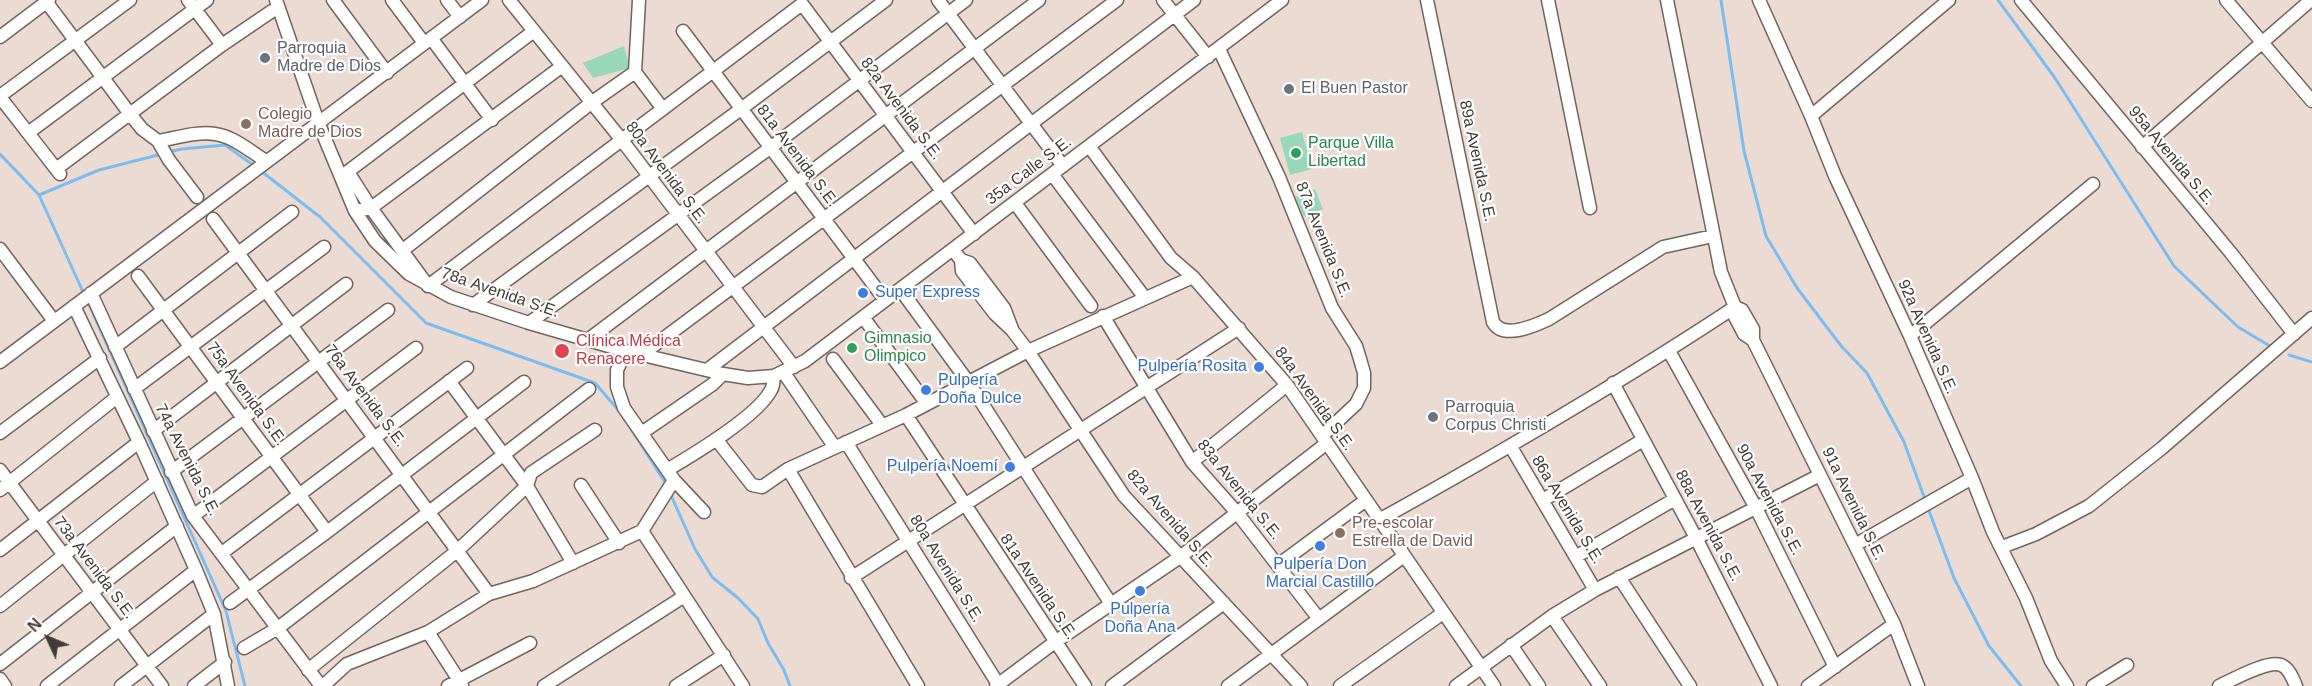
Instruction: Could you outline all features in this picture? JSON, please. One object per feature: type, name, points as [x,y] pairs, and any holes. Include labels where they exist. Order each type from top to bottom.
[{"type":"street","points":[[130,0],[0,96],[58,172],[130,114],[274,5]]},
{"type":"street","points":[[28,133],[103,77],[192,4],[207,0]]},
{"type":"street","points":[[333,0],[387,73]]},
{"type":"street","points":[[392,0],[464,83],[492,120]]},
{"type":"street","points":[[447,0],[460,16]]},
{"type":"street","points":[[0,362],[482,0]]},
{"type":"street","name":"80a Avenida S.E.","points":[[509,0],[621,139],[762,327],[784,372],[834,447]]},
{"type":"street","points":[[639,0],[636,72],[663,109]]},
{"type":"street","points":[[474,305],[886,0]]},
{"type":"street","points":[[938,0],[1063,166]]},
{"type":"street","points":[[529,323],[966,0]]},
{"type":"street","points":[[588,339],[1039,0]]},
{"type":"street","points":[[644,353],[1117,0]]},
{"type":"street","points":[[1163,0],[1208,57]]},
{"type":"street","points":[[707,370],[1194,0]]},
{"type":"street","name":"35a Calle S.E.","points":[[784,372],[900,290],[1282,0]]},
{"type":"street","name":"89a Avenida S.E.","points":[[1427,0],[1464,188],[1496,328],[1506,332],[1537,325],[1663,248],[1713,236]]},
{"type":"street","points":[[1548,0],[1590,208]]},
{"type":"street","name":"91a Avenida S.E.","points":[[1667,0],[1713,236],[1721,272],[1735,308],[1734,315],[1744,334],[1752,339],[1855,545],[1894,624],[1918,686]]},
{"type":"street","name":"92a Avenida S.E.","points":[[1759,0],[1835,176],[1910,336],[1993,532],[2026,598],[2051,661],[2067,686]]},
{"type":"street","points":[[1811,116],[1949,0]]},
{"type":"street","name":"95a Avenida S.E.","points":[[2021,0],[2231,253],[2294,334]]},
{"type":"street","points":[[2226,0],[2312,102]]},
{"type":"street","points":[[2142,147],[2311,0]]},
{"type":"street","points":[[0,37],[47,1],[130,114],[163,151],[197,197]]},
{"type":"street","points":[[192,4],[222,45]]},
{"type":"street","name":"82a Avenida S.E.","points":[[713,72],[802,4],[974,234]]},
{"type":"street","name":"78a Avenida S.E.","points":[[274,5],[318,122],[344,174],[355,211],[375,241],[409,274],[451,297],[529,323],[627,351],[748,378],[784,372]]},
{"type":"street","points":[[534,31],[344,174],[428,286],[713,72]]},
{"type":"street","name":"81a Avenida S.E.","points":[[683,31],[885,300]]},
{"type":"street","name":"87a Avenida S.E.","points":[[997,685],[1238,514],[1325,439],[1356,404],[1364,388],[1364,373],[1356,346],[1332,308],[1279,177],[1219,49]]},
{"type":"street","points":[[355,211],[371,208],[561,67]]},
{"type":"street","points":[[403,250],[591,103],[636,72]]},
{"type":"street","points":[[163,151],[204,133],[216,134],[226,137],[259,166]]},
{"type":"street","name":"84a Avenida S.E.","points":[[1089,146],[1171,258],[1193,277],[1287,385],[1494,686]]},
{"type":"street","points":[[1052,174],[1145,298]]},
{"type":"street","points":[[1910,336],[2093,184]]},
{"type":"street","points":[[1015,204],[1091,306]]},
{"type":"street","points":[[115,347],[292,212]]},
{"type":"street","name":"76a Avenida S.E.","points":[[213,219],[489,594]]},
{"type":"street","points":[[134,389],[324,247]]},
{"type":"street","points":[[0,249],[54,321]]},
{"type":"street","name":"82a Avenida S.E.","points":[[952,250],[961,260],[970,263],[1004,308],[1012,330],[1124,496],[1302,686]]},
{"type":"street","name":"75a Avenida S.E.","points":[[138,276],[327,532]]},
{"type":"street","points":[[716,440],[752,485],[762,487],[788,469],[906,415],[1028,351],[1193,277]]},
{"type":"street","points":[[153,431],[346,284]]},
{"type":"street","points":[[900,290],[969,383],[1111,604]]},
{"type":"street","name":"74a Avenida S.E.","points":[[91,293],[193,516],[322,686]]},
{"type":"street","name":"74a Avenida S.E.","points":[[74,306],[139,442],[214,614],[228,686]]},
{"type":"street","points":[[1379,519],[1511,447],[1735,308]]},
{"type":"street","points":[[171,472],[388,310]]},
{"type":"street","name":"83a Avenida S.E.","points":[[1103,316],[1145,389],[1192,462],[1238,514],[1319,619]]},
{"type":"street","points":[[863,317],[927,404]]},
{"type":"street","points":[[2002,547],[2036,534],[2089,506],[2162,448],[2312,318]]},
{"type":"street","points":[[851,578],[1239,328]]},
{"type":"street","points":[[193,516],[416,348]]},
{"type":"street","points":[[627,351],[617,370],[617,387],[624,408],[671,475],[704,512]]},
{"type":"street","name":"90a Avenida S.E.","points":[[1669,351],[1756,508],[1835,667]]},
{"type":"street","points":[[0,433],[100,358]]},
{"type":"street","points":[[833,359],[882,425]]},
{"type":"street","points":[[222,553],[467,368]]},
{"type":"street","points":[[322,686],[347,664],[428,632],[489,594],[533,581],[642,531],[671,475],[765,400],[784,372]]},
{"type":"street","points":[[643,432],[713,384],[723,374]]},
{"type":"street","points":[[449,381],[527,486],[573,564]]},
{"type":"street","points":[[230,603],[524,382]]},
{"type":"street","name":"88a Avenida S.E.","points":[[1613,383],[1676,499],[1771,686]]},
{"type":"street","points":[[1192,462],[1287,385]]},
{"type":"street","points":[[244,648],[278,628],[589,389]]},
{"type":"street","points":[[5,486],[117,397]]},
{"type":"street","name":"81a Avenida S.E.","points":[[906,415],[1085,686]]},
{"type":"street","points":[[308,670],[456,551],[527,486],[531,473],[595,430]]},
{"type":"street","points":[[1543,500],[1643,440]]},
{"type":"street","points":[[0,550],[139,442]]},
{"type":"street","name":"80a Avenida S.E.","points":[[846,442],[997,685]]},
{"type":"street","name":"86a Avenida S.E.","points":[[1511,447],[1595,590]]},
{"type":"street","points":[[788,469],[851,578],[918,686]]},
{"type":"street","name":"73a Avenida S.E.","points":[[0,470],[5,486],[37,520],[162,686]]},
{"type":"street","points":[[1456,686],[1552,615],[1595,590],[1820,475]]},
{"type":"street","points":[[1855,545],[1972,478]]},
{"type":"street","points":[[0,606],[157,482]]},
{"type":"street","points":[[581,485],[619,543]]},
{"type":"street","points":[[1576,556],[1676,499]]},
{"type":"street","points":[[1278,565],[1366,500]]},
{"type":"street","points":[[0,664],[177,526]]},
{"type":"street","points":[[642,531],[743,686]]},
{"type":"street","points":[[1228,686],[1404,556]]},
{"type":"street","points":[[47,686],[196,570]]},
{"type":"street","name":"86a Avenida S.E.","points":[[1618,577],[1690,686]]},
{"type":"street","points":[[544,686],[684,597]]},
{"type":"street","points":[[1112,686],[1224,603]]},
{"type":"street","points":[[1340,686],[1443,613]]},
{"type":"street","points":[[121,686],[214,614]]},
{"type":"street","points":[[1552,615],[1600,686]]},
{"type":"street","points":[[1808,686],[1894,624]]},
{"type":"street","points":[[428,632],[456,684],[530,643]]},
{"type":"street","points":[[1511,645],[1539,686]]},
{"type":"street","points":[[676,686],[724,655]]},
{"type":"street","points":[[194,686],[225,662]]},
{"type":"street","points":[[2219,686],[2266,665],[2278,663],[2286,667],[2293,681]]},
{"type":"street","points":[[2093,686],[2127,665]]},
{"type":"street","points":[[0,680],[5,686]]},
{"type":"green space","points":[[624,46],[630,68],[593,78],[583,63]]},
{"type":"green space","name":"Parque Villa Libertad","points":[[1302,132],[1312,169],[1290,175],[1280,138]]},
{"type":"green space","points":[[1315,189],[1323,209],[1304,217],[1295,197]]},
{"type":"waterway","points":[[1721,0],[1744,151],[1766,236],[1797,288],[1842,347],[1867,373],[1904,442],[1926,502]]},
{"type":"waterway","points":[[1998,0],[2055,78],[2174,266],[2238,327],[2270,346]]},
{"type":"waterway","points":[[168,152],[225,145],[256,167]]},
{"type":"waterway","points":[[0,154],[39,195],[84,294]]},
{"type":"waterway","points":[[39,195],[99,170],[162,154]]},
{"type":"waterway","points":[[261,171],[320,217],[426,323],[595,383],[619,411]]},
{"type":"waterway","points":[[87,300],[226,611],[245,686]]},
{"type":"waterway","points":[[2289,355],[2312,362]]},
{"type":"waterway","points":[[623,416],[666,484]]},
{"type":"waterway","points":[[670,493],[695,549],[712,577],[738,598],[758,619],[790,686]]},
{"type":"waterway","points":[[1928,508],[1954,578],[1989,646],[2021,686]]},
{"type":"place","name":"Parroquia Madre de Dios","points":[[265,58]]},
{"type":"place","name":"El Buen Pastor","points":[[1289,89]]},
{"type":"place","name":"Colegio Madre de Dios","points":[[246,124]]},
{"type":"place","name":"Parque Villa Libertad","points":[[1296,153]]},
{"type":"place","name":"Super Express","points":[[863,293]]},
{"type":"place","name":"Gimnasio Olimpico","points":[[852,348]]},
{"type":"place","name":"Clínica Médica Renacere","points":[[562,351]]},
{"type":"place","name":"Pulpería Rosita","points":[[1259,367]]},
{"type":"place","name":"Pulpería Doña Dulce","points":[[926,390]]},
{"type":"place","name":"Parroquia Corpus Christi","points":[[1433,417]]},
{"type":"place","name":"Pulpería Noemí","points":[[1010,467]]},
{"type":"place","name":"Pre-escolar Estrella de David","points":[[1340,533]]},
{"type":"place","name":"Pulpería Don Marcial Castillo","points":[[1320,546]]},
{"type":"place","name":"Pulpería Doña Ana","points":[[1140,591]]}]
